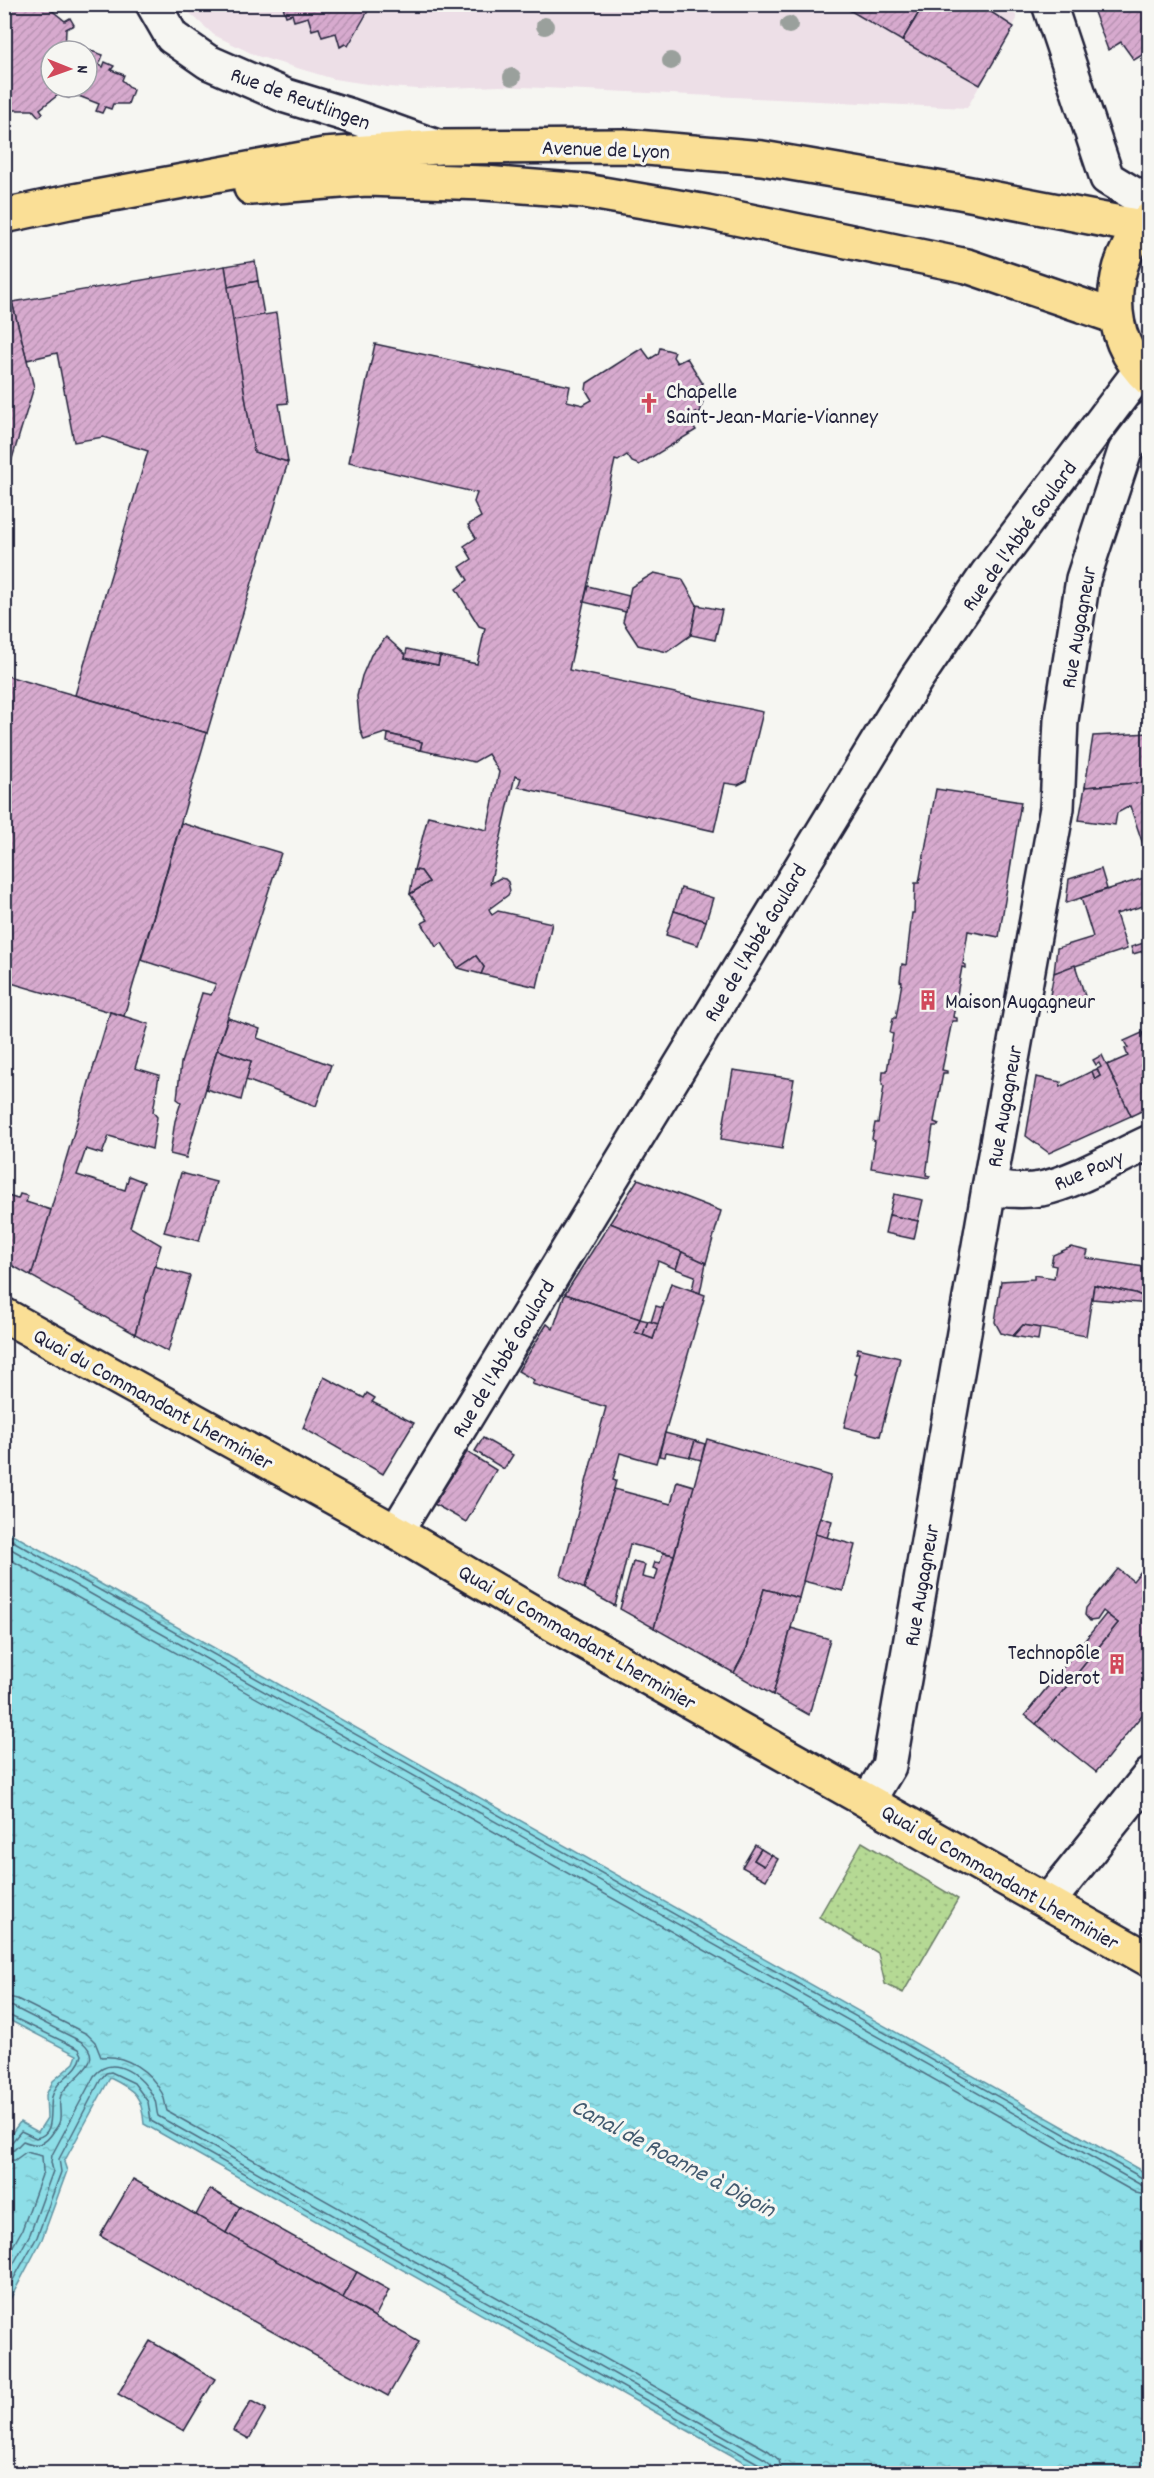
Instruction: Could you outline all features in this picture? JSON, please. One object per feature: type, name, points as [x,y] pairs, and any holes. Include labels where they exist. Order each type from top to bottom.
[{"type":"main road","name":"Avenue de Lyon","points":[[4,216],[324,156],[437,147],[624,146],[762,158],[960,192],[1146,217]]},
{"type":"main road","name":"Avenue de Lyon","points":[[69,202],[366,179],[485,183],[585,191],[706,212],[966,266],[1116,317]]},
{"type":"main road","points":[[1144,376],[1124,345],[1116,317],[1115,285],[1124,254],[1146,217]]},
{"type":"main road","name":"Quai du Commandant Lherminier","points":[[4,1315],[396,1532],[549,1622],[1149,1960]]},
{"type":"street","name":"Rue de Reutlingen","points":[[153,4],[172,37],[208,62],[286,96],[348,115],[437,147]]},
{"type":"street","points":[[1049,4],[1107,178],[1146,217]]},
{"type":"street","name":"Rue de l'Abbé Goulard","points":[[396,1532],[916,679],[987,574],[1144,376]]},
{"type":"street","name":"Rue Augagneur","points":[[868,1801],[889,1766],[1057,807],[1061,720],[1083,579],[1125,451],[1149,418]]},
{"type":"street","name":"Rue Pavy","points":[[989,1188],[1014,1191],[1056,1185],[1149,1142]]},
{"type":"street","points":[[1048,1902],[1149,1775]]},
{"type":"shaded area","points":[[372,4],[1012,4],[1017,19],[967,108],[500,86],[418,89],[387,87],[334,79],[257,56],[214,35],[181,5],[282,5],[286,15],[292,14],[294,21],[308,17],[312,30],[319,28],[322,37],[336,33],[340,46],[349,45]]},
{"type":"green space","points":[[862,1842],[958,1899],[903,1993],[885,1984],[878,1953],[819,1917]]},
{"type":"water","name":"Canal de Roanne à Digoin","points":[[5,1530],[1149,2175],[1149,2473],[763,2473],[144,2124],[136,2095],[126,2086],[110,2078],[64,2162],[67,2171],[42,2239],[5,2309],[5,2142],[20,2122],[38,2132],[47,2118],[46,2095],[53,2081],[74,2063],[77,2055],[5,2018]]},
{"type":"building","points":[[4,4],[44,4],[65,21],[70,18],[74,25],[66,29],[66,39],[39,39],[39,99],[53,99],[40,109],[43,113],[39,117],[33,110],[4,110]]},
{"type":"building","points":[[282,4],[372,4],[348,46],[345,44],[340,47],[336,33],[322,37],[319,28],[312,30],[308,17],[294,21],[292,14],[286,16]]},
{"type":"building","points":[[839,4],[924,4],[902,41]]},
{"type":"building","points":[[924,4],[979,4],[1014,27],[980,85],[902,41]]},
{"type":"building","points":[[1091,4],[1145,4],[1150,16],[1150,50],[1134,60],[1121,42],[1108,50]]},
{"type":"building","points":[[99,54],[103,55],[99,65]]},
{"type":"building","points":[[105,62],[114,66],[111,70],[124,75],[122,80],[133,90],[128,104],[113,104],[111,109],[105,107],[102,113],[96,111],[99,104],[86,99],[99,99],[99,65],[103,67]]},
{"type":"building","points":[[255,261],[258,281],[228,287],[225,266]]},
{"type":"building","points":[[225,266],[254,452],[288,462],[207,733],[75,695],[148,451],[103,437],[74,442],[57,353],[27,360],[12,302]]},
{"type":"building","points":[[258,281],[264,315],[233,320],[228,287]]},
{"type":"building","points":[[12,302],[34,387],[4,485],[4,304]]},
{"type":"building","points":[[276,313],[288,403],[279,404],[288,462],[254,452],[233,320]]},
{"type":"building","points":[[375,344],[570,386],[567,401],[583,405],[592,400],[586,390],[587,383],[642,348],[650,359],[658,354],[660,348],[675,352],[673,357],[677,363],[687,358],[703,384],[693,389],[703,401],[700,413],[696,412],[688,418],[696,430],[639,465],[632,462],[627,455],[618,461],[615,460],[569,670],[763,712],[746,781],[738,785],[725,783],[714,831],[518,787],[521,778],[515,776],[490,884],[500,878],[505,879],[510,891],[489,909],[492,915],[498,911],[552,923],[537,987],[481,974],[484,967],[476,956],[458,968],[442,943],[436,947],[422,923],[428,920],[410,894],[429,882],[421,871],[414,870],[428,816],[487,830],[499,772],[488,754],[474,762],[420,750],[422,742],[385,733],[364,740],[360,729],[357,696],[362,676],[371,655],[386,637],[406,655],[405,658],[438,665],[440,656],[477,664],[485,628],[479,626],[456,589],[468,580],[460,567],[472,559],[464,546],[476,538],[468,525],[481,517],[474,502],[477,493],[349,462]]},
{"type":"building","points":[[654,573],[682,579],[697,605],[691,635],[667,652],[638,645],[623,622],[631,587]]},
{"type":"building","points":[[588,586],[629,596],[626,612],[584,602]]},
{"type":"building","points":[[697,605],[722,610],[715,640],[691,635]]},
{"type":"building","points":[[407,649],[440,656],[438,665],[405,658]]},
{"type":"building","points":[[4,675],[207,733],[124,1016],[4,981]]},
{"type":"building","points":[[1150,733],[1150,782],[1085,787],[1093,736]]},
{"type":"building","points":[[388,734],[422,742],[420,750],[387,742]]},
{"type":"building","points":[[1150,782],[1150,858],[1148,859],[1130,806],[1117,813],[1115,825],[1079,820],[1085,787]]},
{"type":"building","name":"Maison Augagneur","points":[[936,789],[1021,802],[999,937],[968,931],[963,964],[966,968],[962,967],[953,1017],[957,1018],[957,1021],[952,1021],[942,1070],[947,1073],[943,1073],[934,1122],[939,1124],[933,1126],[926,1175],[930,1176],[929,1178],[871,1168],[875,1141],[872,1139],[875,1123],[878,1123],[884,1086],[882,1085],[883,1071],[887,1071],[893,1034],[890,1033],[893,1018],[896,1018],[902,982],[900,981],[902,964],[906,965],[912,913],[914,913],[915,883],[919,883]]},
{"type":"building","points":[[181,823],[281,853],[217,1050],[186,1158],[170,1154],[175,1121],[181,1102],[177,1099],[181,1063],[202,993],[211,995],[216,984],[141,960]]},
{"type":"building","points":[[1101,869],[1107,889],[1066,903],[1069,879]]},
{"type":"building","points":[[414,870],[421,871],[429,882],[410,894]]},
{"type":"building","points":[[1150,876],[1150,904],[1116,914],[1127,949],[1054,973],[1057,948],[1093,937],[1081,898]]},
{"type":"building","points":[[681,888],[713,898],[706,921],[674,911]]},
{"type":"building","points":[[674,911],[706,921],[698,945],[666,935]]},
{"type":"building","points":[[1150,941],[1150,949],[1133,954],[1131,947]]},
{"type":"building","points":[[476,956],[484,967],[481,974],[458,968]]},
{"type":"building","points":[[1075,965],[1086,999],[1047,1012],[1054,973]]},
{"type":"building","points":[[110,1012],[149,1024],[135,1068],[159,1075],[153,1112],[157,1117],[152,1149],[109,1136],[102,1154],[86,1149],[77,1175],[125,1190],[129,1176],[144,1182],[130,1227],[161,1245],[135,1334],[31,1276]]},
{"type":"building","points":[[228,1018],[260,1029],[257,1038],[331,1065],[316,1106],[246,1080],[251,1061],[217,1050]]},
{"type":"building","points":[[1150,1030],[1150,1037],[1145,1039],[1142,1033]]},
{"type":"building","points":[[1142,1033],[1145,1039],[1150,1037],[1150,1107],[1131,1116],[1107,1065],[1128,1056],[1125,1049],[1128,1048],[1124,1041]]},
{"type":"building","points":[[217,1050],[251,1061],[241,1100],[206,1089]]},
{"type":"building","points":[[1102,1055],[1131,1116],[1049,1153],[1026,1136],[1036,1077],[1061,1082],[1060,1087],[1092,1071],[1095,1079],[1100,1076],[1097,1069],[1101,1067],[1093,1060]]},
{"type":"building","points":[[1097,1069],[1100,1076],[1095,1079],[1092,1071]]},
{"type":"building","points":[[733,1070],[794,1079],[782,1149],[721,1139]]},
{"type":"building","points":[[181,1173],[216,1182],[199,1241],[164,1232]]},
{"type":"building","points":[[638,1179],[721,1211],[706,1263],[610,1223]]},
{"type":"building","points":[[20,1194],[28,1196],[26,1202],[51,1210],[31,1276],[4,1261],[4,1195],[18,1199]]},
{"type":"building","points":[[894,1194],[923,1200],[918,1221],[889,1215]]},
{"type":"building","points":[[889,1215],[918,1221],[914,1239],[885,1233]]},
{"type":"building","points":[[610,1223],[682,1252],[676,1269],[658,1261],[640,1319],[565,1294]]},
{"type":"building","points":[[1071,1247],[1088,1251],[1086,1258],[1150,1268],[1150,1300],[1135,1293],[1094,1285],[1086,1336],[1023,1325],[1013,1336],[1001,1333],[995,1322],[1001,1281],[1034,1279],[1034,1275],[1054,1278],[1056,1266],[1051,1265],[1053,1255]]},
{"type":"building","points":[[682,1252],[706,1263],[700,1293],[692,1290],[695,1276],[676,1269]]},
{"type":"building","points":[[154,1266],[190,1276],[168,1352],[135,1334]]},
{"type":"building","points":[[671,1283],[705,1295],[656,1463],[620,1453],[613,1480],[616,1481],[614,1489],[584,1589],[561,1576],[606,1407],[532,1384],[534,1380],[518,1371],[547,1324],[553,1329],[565,1294],[640,1319],[635,1332],[653,1339]]},
{"type":"building","points":[[1094,1285],[1135,1293],[1150,1300],[1150,1304],[1092,1299]]},
{"type":"building","points":[[656,1306],[663,1308],[658,1324],[651,1322]]},
{"type":"building","points":[[1150,1307],[1150,1329],[1142,1326]]},
{"type":"building","points":[[640,1319],[648,1321],[643,1335],[635,1332]]},
{"type":"building","points":[[648,1321],[658,1324],[653,1339],[643,1335]]},
{"type":"building","points":[[1023,1325],[1040,1328],[1038,1340],[1013,1336]]},
{"type":"building","points":[[858,1348],[900,1358],[880,1436],[844,1427],[857,1375],[854,1374]]},
{"type":"building","points":[[324,1377],[364,1398],[367,1393],[375,1398],[372,1402],[414,1423],[383,1474],[303,1428]]},
{"type":"building","points":[[665,1433],[695,1441],[690,1457],[666,1452],[665,1457],[659,1456]]},
{"type":"building","points":[[483,1438],[513,1455],[504,1469],[475,1451]]},
{"type":"building","points":[[707,1439],[831,1476],[799,1598],[764,1589],[747,1648],[734,1673],[654,1628]]},
{"type":"building","points":[[695,1441],[705,1444],[701,1460],[690,1457]]},
{"type":"building","points":[[467,1452],[496,1470],[466,1522],[434,1504]]},
{"type":"building","points":[[677,1481],[694,1486],[674,1555],[630,1544],[615,1606],[584,1589],[614,1489],[671,1504]]},
{"type":"building","points":[[820,1517],[832,1521],[827,1538],[815,1534]]},
{"type":"building","points":[[815,1534],[855,1545],[843,1591],[803,1581]]},
{"type":"building","points":[[663,1553],[674,1555],[654,1628],[620,1609],[633,1562],[645,1565],[642,1577],[655,1580],[658,1570],[653,1568],[655,1562],[660,1563]]},
{"type":"building","name":"Technopôle Diderot","points":[[1150,1560],[1150,1705],[1096,1772],[1036,1724],[1118,1623],[1103,1611],[1097,1620],[1090,1621],[1085,1615],[1086,1608],[1118,1569],[1133,1581]]},
{"type":"building","points":[[764,1589],[799,1598],[773,1695],[734,1673],[747,1648]]},
{"type":"building","points":[[1106,1614],[1118,1623],[1036,1724],[1025,1715]]},
{"type":"building","points":[[791,1628],[830,1639],[809,1715],[773,1695]]},
{"type":"building","points":[[755,1845],[761,1849],[754,1860],[764,1866],[771,1855],[778,1859],[766,1880],[742,1867]]},
{"type":"building","points":[[761,1849],[771,1855],[764,1866],[754,1860]]},
{"type":"building","points":[[133,2179],[419,2342],[388,2396],[100,2236]]},
{"type":"building","points":[[210,2189],[240,2207],[226,2233],[196,2215]]},
{"type":"building","points":[[240,2207],[357,2272],[343,2298],[226,2233]]},
{"type":"building","points":[[357,2272],[389,2290],[375,2317],[343,2298]]},
{"type":"building","points":[[150,2341],[215,2379],[184,2431],[118,2394]]},
{"type":"building","points":[[251,2401],[266,2409],[249,2439],[233,2430]]},
{"type":"place","name":"Chapelle Saint-Jean-Marie-Vianney","points":[[649,403]]},
{"type":"place","name":"Maison Augagneur","points":[[928,1000]]},
{"type":"place","name":"Technopôle Diderot","points":[[1117,1664]]}]
